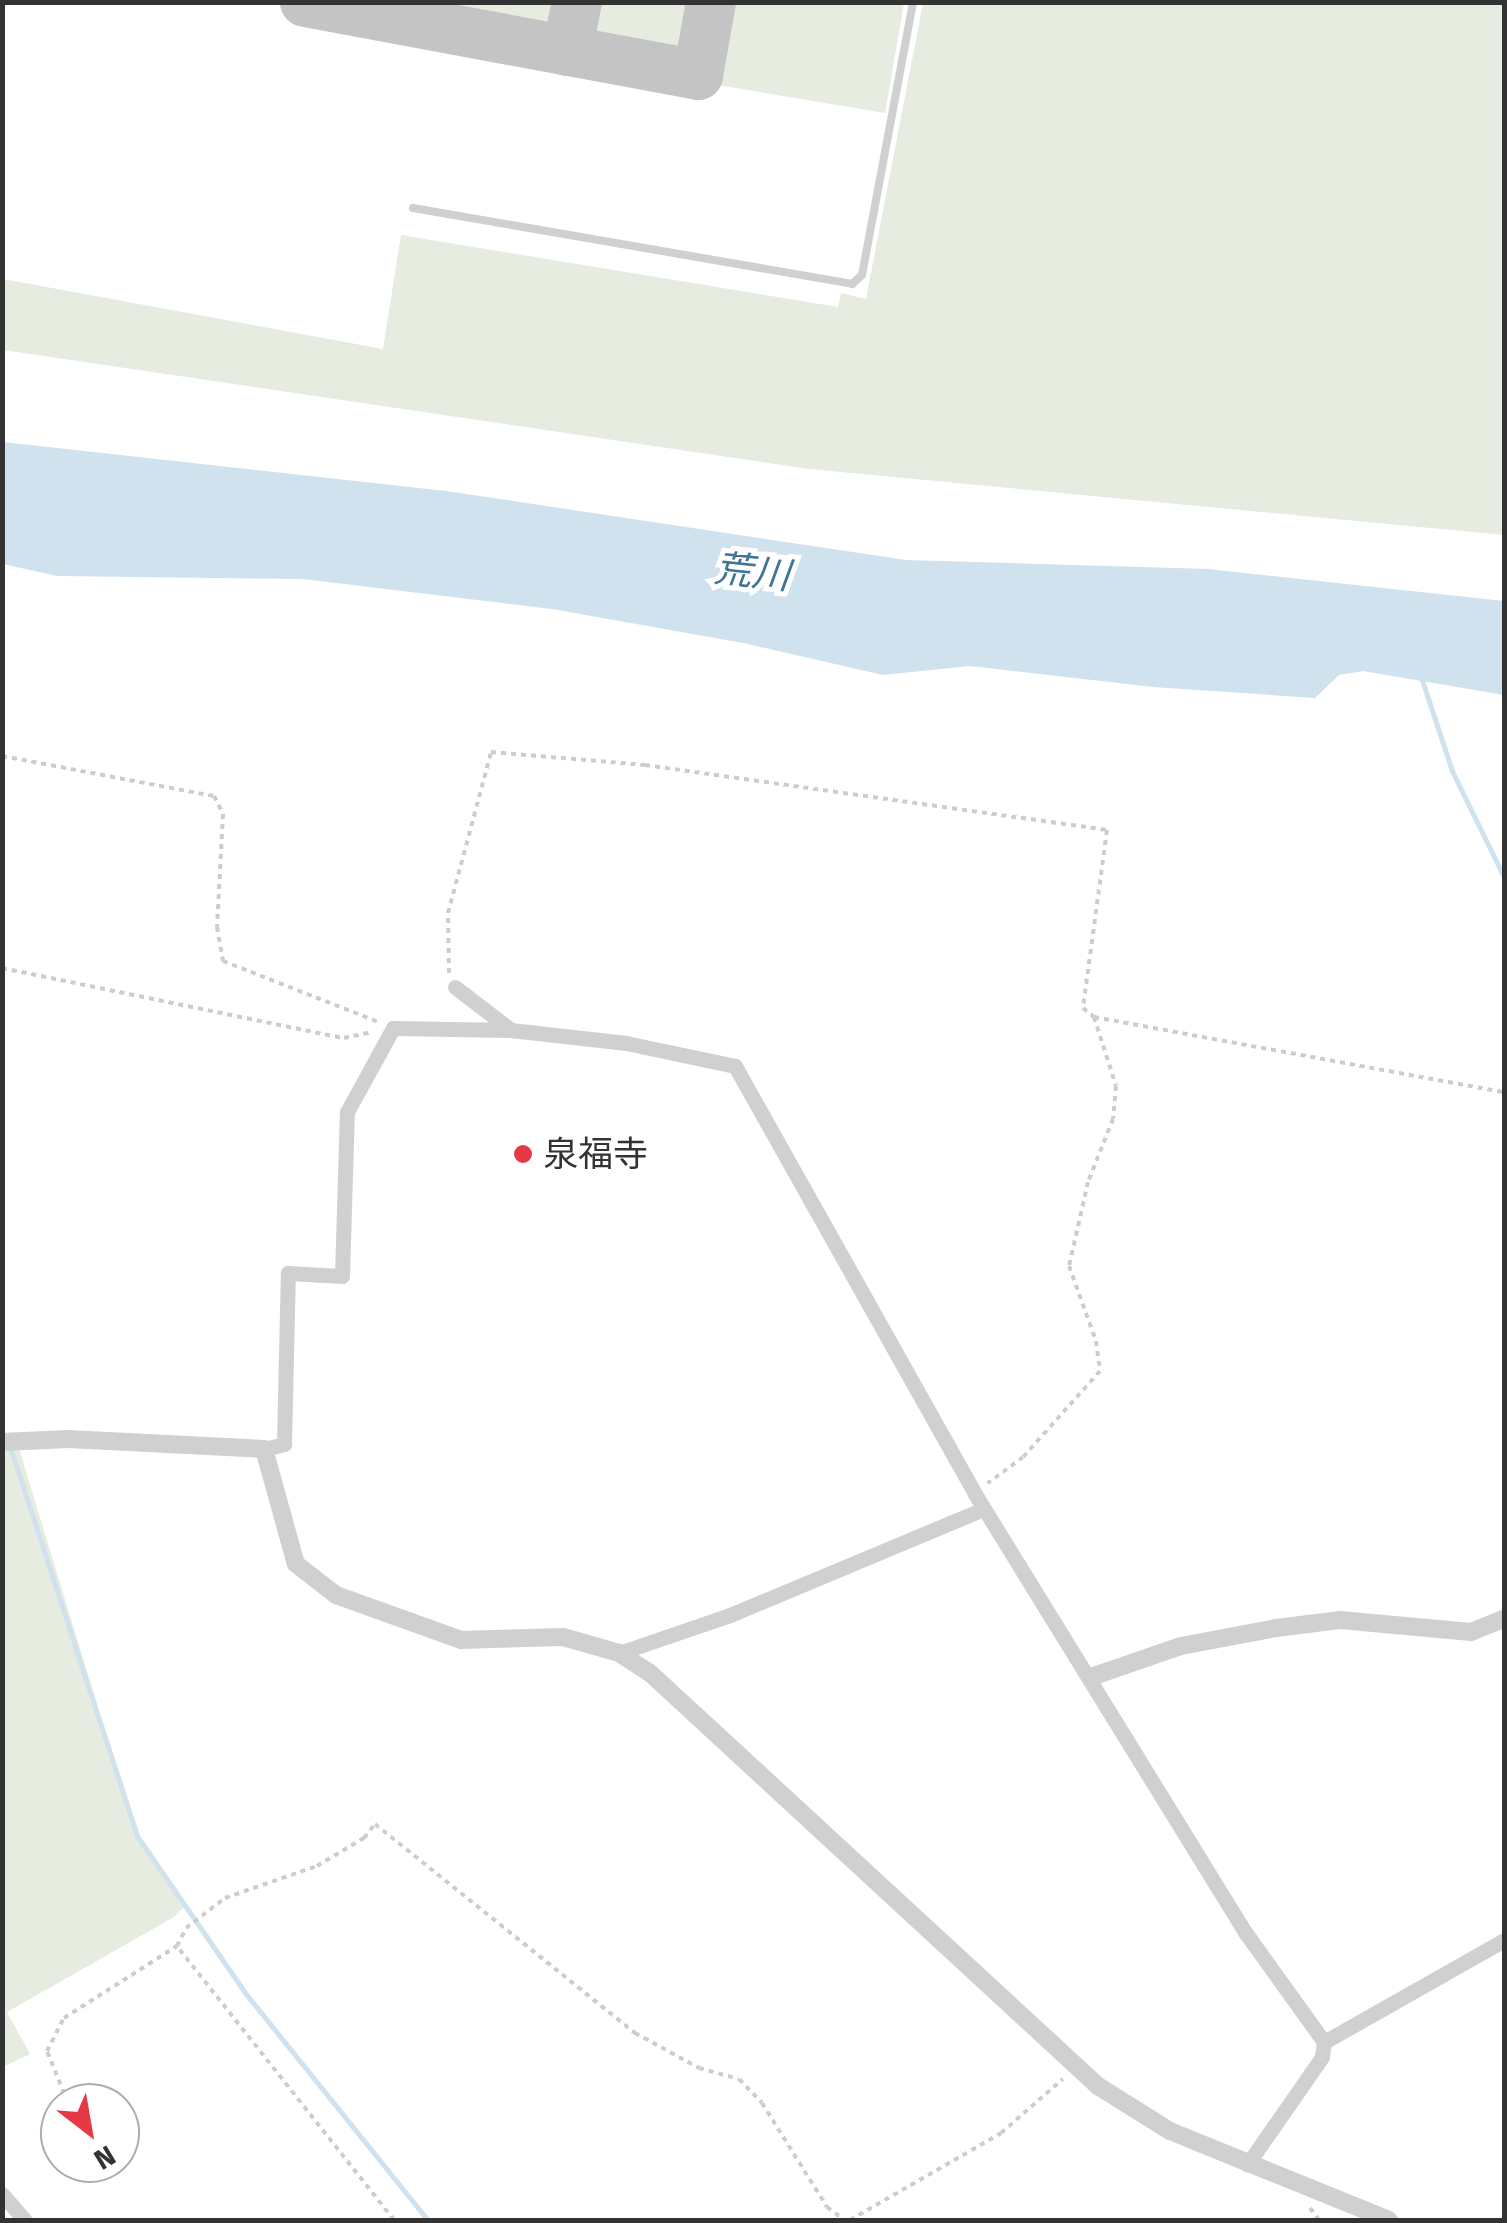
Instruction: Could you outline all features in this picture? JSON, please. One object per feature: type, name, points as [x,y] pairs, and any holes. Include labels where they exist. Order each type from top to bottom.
[{"type":"street","points":[[455,987],[511,1030]]},
{"type":"street","points":[[2,1442],[68,1439],[264,1449],[284,1444],[288,1273],[342,1276],[347,1112],[392,1028],[511,1030],[626,1043],[735,1066],[984,1509],[1092,1677],[1245,1932],[1324,2042],[1322,2057],[1247,2165]]},
{"type":"street","points":[[264,1449],[296,1564],[336,1595],[461,1640],[563,1637],[619,1653],[650,1674],[1098,2086],[1170,2131],[1389,2220]]},
{"type":"street","points":[[619,1653],[730,1614],[984,1509]]},
{"type":"street","points":[[1092,1677],[1181,1646],[1276,1628],[1340,1620],[1471,1632],[1504,1618]]},
{"type":"street","points":[[1324,2042],[1504,1940]]},
{"type":"street","points":[[2,2194],[25,2220]]},
{"type":"lane","points":[[413,208],[852,284],[862,275],[912,2]]},
{"type":"path","points":[[455,987],[447,968],[448,912],[491,752],[645,765],[1107,830],[1083,1008],[1094,1017],[1504,1092]]},
{"type":"path","points":[[2,756],[214,796],[223,814],[217,927],[223,961],[392,1028]]},
{"type":"path","points":[[2,968],[344,1038],[392,1028]]},
{"type":"path","points":[[975,1494],[1022,1458],[1100,1371],[1096,1341],[1070,1266],[1088,1182],[1113,1120],[1116,1086],[1094,1017]]},
{"type":"path","points":[[60,2083],[47,2052],[64,2018],[177,1946],[186,1928],[226,1898],[317,1866],[364,1838],[375,1824],[634,2032],[699,2068],[739,2079],[762,2103],[828,2207],[847,2220],[1001,2133],[1078,2066]]},
{"type":"path","points":[[177,1946],[394,2220]]},
{"type":"shaded area","points":[[560,2],[555,32],[404,3]]},
{"type":"shaded area","points":[[599,3],[696,3],[688,57],[592,43]]},
{"type":"shaded area","points":[[723,3],[904,3],[885,113],[706,83]]},
{"type":"shaded area","points":[[923,3],[1504,3],[1504,535],[809,469],[3,350],[3,279],[383,349],[401,235],[838,307],[841,293],[866,299]]},
{"type":"shaded area","points":[[2,1442],[17,1442],[137,1836],[186,1905],[174,1917],[7,2012],[30,2054],[3,2067]]},
{"type":"water","name":"荒川","points":[[3,442],[446,491],[906,560],[1208,569],[1504,601],[1504,695],[1363,671],[1339,675],[1315,698],[1153,687],[970,666],[883,675],[743,643],[552,609],[303,579],[57,576],[3,564]]},
{"type":"waterway","points":[[1421,677],[1452,771],[1504,877]]},
{"type":"waterway","points":[[10,1447],[137,1836],[246,1994],[428,2220]]},
{"type":"taxiway","points":[[305,2],[698,75],[711,2]]},
{"type":"taxiway","points":[[567,51],[577,2]]},
{"type":"place","name":"泉福寺","points":[[523,1154]]}]
